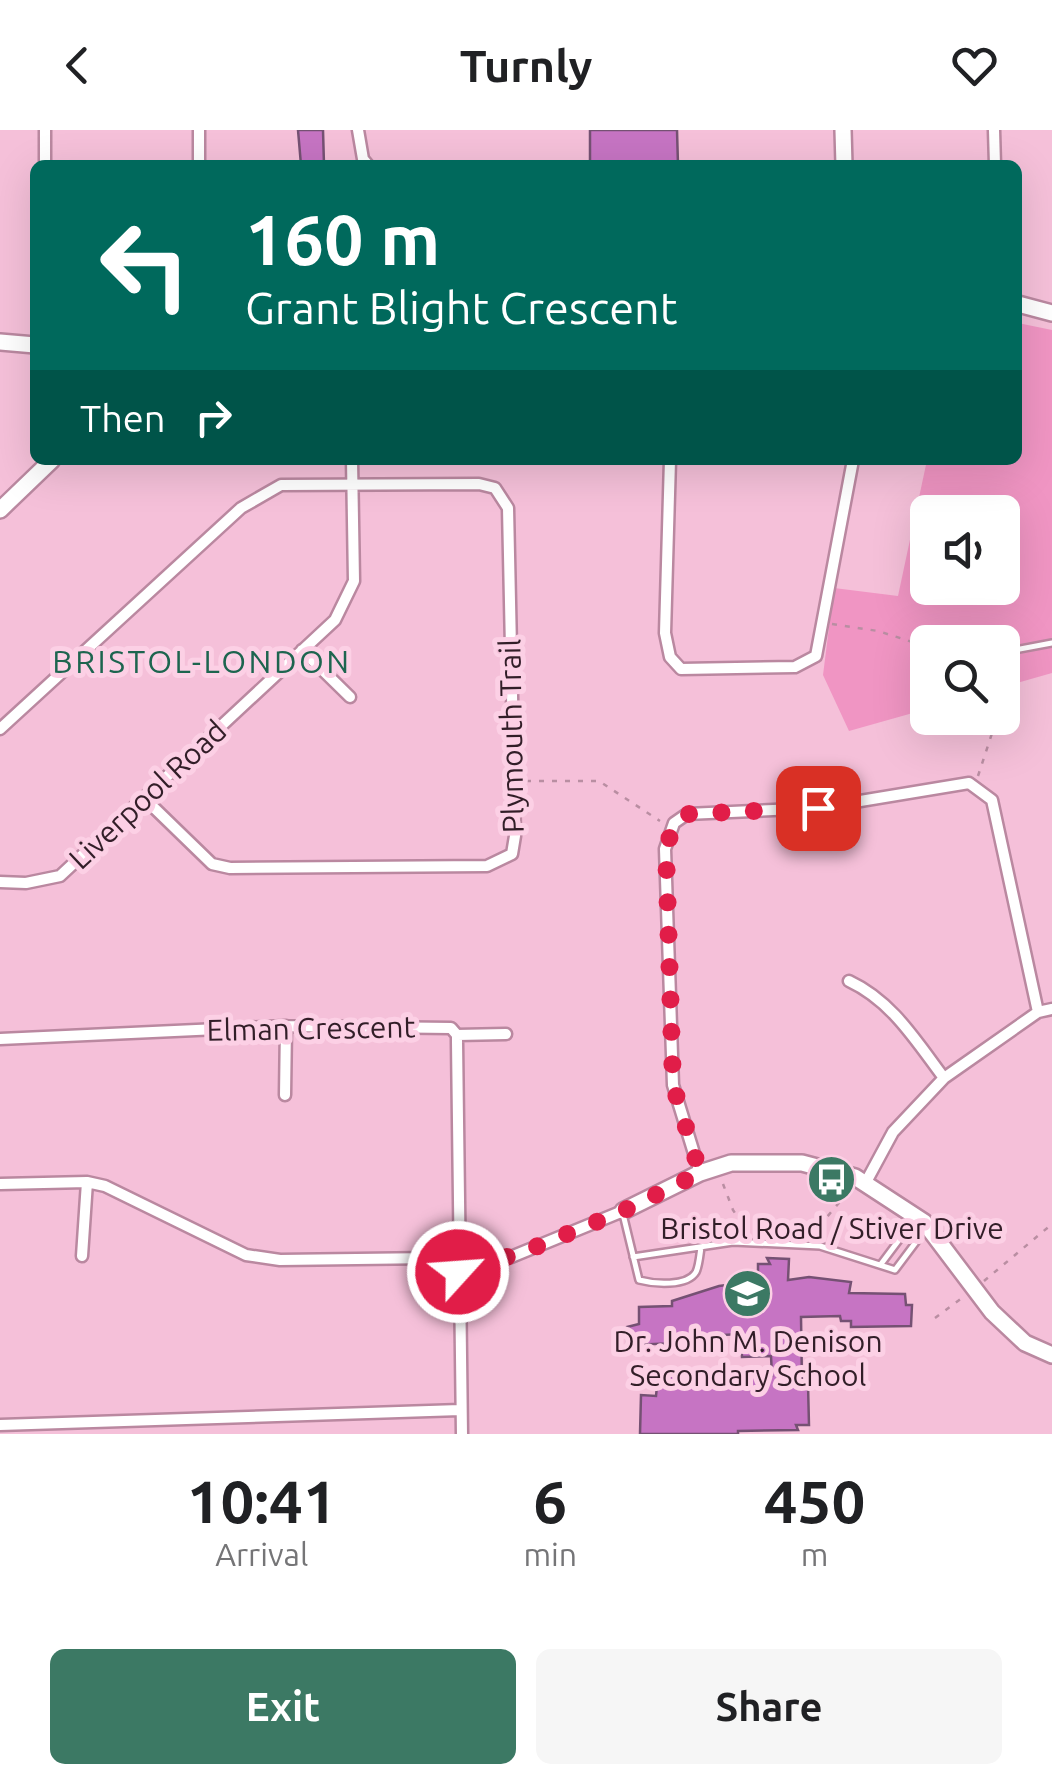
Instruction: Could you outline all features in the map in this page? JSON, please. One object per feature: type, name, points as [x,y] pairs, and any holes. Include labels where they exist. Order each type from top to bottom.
[{"type":"street","points":[[45,130],[46,160]]},
{"type":"street","points":[[198,130],[199,160]]},
{"type":"street","points":[[358,130],[364,160]]},
{"type":"street","points":[[843,130],[844,160]]},
{"type":"street","points":[[994,130],[995,160]]},
{"type":"street","points":[[1022,305],[1052,314]]},
{"type":"street","points":[[0,342],[30,345]]},
{"type":"street","points":[[0,510],[47,465]]},
{"type":"street","name":"Liverpool Road","points":[[0,882],[26,883],[60,876],[335,620],[354,581],[352,465]]},
{"type":"street","points":[[670,465],[665,633],[670,657],[681,669],[795,667],[816,656],[852,465]]},
{"type":"street","name":"Plymouth Trail","points":[[0,729],[241,508],[281,485],[479,484],[495,488],[508,508],[515,836],[512,854],[487,866],[230,868],[212,864],[144,798]]},
{"type":"street","points":[[302,650],[350,698]]},
{"type":"street","points":[[700,1173],[673,1085],[666,849],[674,823],[687,814],[818,808],[970,783],[992,800],[1038,1012]]},
{"type":"street","points":[[848,981],[874,993],[944,1078]]},
{"type":"street","points":[[866,1182],[893,1132],[944,1078],[1038,1012],[1052,1009]]},
{"type":"street","points":[[285,1095],[286,1026]]},
{"type":"street","name":"Elman Crescent","points":[[0,1038],[286,1026],[450,1028],[457,1035],[462,1434]]},
{"type":"street","points":[[457,1035],[506,1034]]},
{"type":"street","points":[[0,1184],[87,1182],[135,1200],[246,1255],[280,1260],[511,1257],[623,1211],[700,1173],[731,1163],[802,1162],[866,1182],[924,1222],[992,1312],[1025,1343],[1052,1354]]},
{"type":"street","points":[[82,1256],[87,1182]]},
{"type":"street","points":[[0,1425],[460,1410]]},
{"type":"lane","points":[[1020,649],[1052,643]]},
{"type":"lane","points":[[623,1211],[640,1280],[686,1280],[696,1272],[702,1247]]},
{"type":"lane","points":[[633,1257],[756,1243],[804,1245],[820,1246],[895,1270],[918,1238],[924,1222]]},
{"type":"lane","points":[[881,1265],[908,1228],[924,1222]]},
{"type":"path","points":[[821,622],[878,631],[910,641]]},
{"type":"path","points":[[974,786],[990,735]]},
{"type":"path","points":[[514,782],[599,781],[672,829]]},
{"type":"path","points":[[723,1184],[734,1210],[756,1243]]},
{"type":"path","points":[[804,1245],[848,1192]]},
{"type":"path","points":[[935,1318],[1052,1224]]},
{"type":"shaded area","points":[[1022,324],[1052,330],[1052,673],[1020,682],[1020,625],[910,625],[910,714],[849,731],[823,675],[834,588],[898,596],[910,540],[910,605],[1020,605],[1020,495],[920,495],[926,465],[1022,465]]},
{"type":"building","points":[[298,130],[323,130],[324,160],[301,160]]},
{"type":"building","points":[[590,130],[677,130],[678,160],[590,160]]},
{"type":"building","points":[[767,1258],[789,1259],[788,1280],[809,1277],[851,1282],[849,1293],[905,1294],[906,1305],[912,1305],[911,1326],[851,1327],[851,1321],[841,1321],[840,1316],[801,1317],[802,1384],[808,1384],[809,1425],[796,1425],[798,1430],[640,1434],[641,1395],[656,1396],[658,1376],[772,1376],[771,1356],[742,1357],[741,1334],[683,1337],[682,1343],[627,1345],[627,1327],[639,1324],[639,1307],[672,1306],[672,1301],[719,1286],[758,1281],[758,1264],[770,1264]]},
{"type":"place","name":"Bristol Road / Stiver Drive","points":[[832,1180]]},
{"type":"place","name":"Dr. John M. Denison Secondary School","points":[[748,1293]]},
{"type":"district","name":"BRISTOL-LONDON","points":[[202,662]]},
{"type":"route","points":[[458,1272],[458,1256],[511,1257],[623,1211],[700,1173],[673,1085],[666,849],[672,829],[687,814],[818,808]]}]
